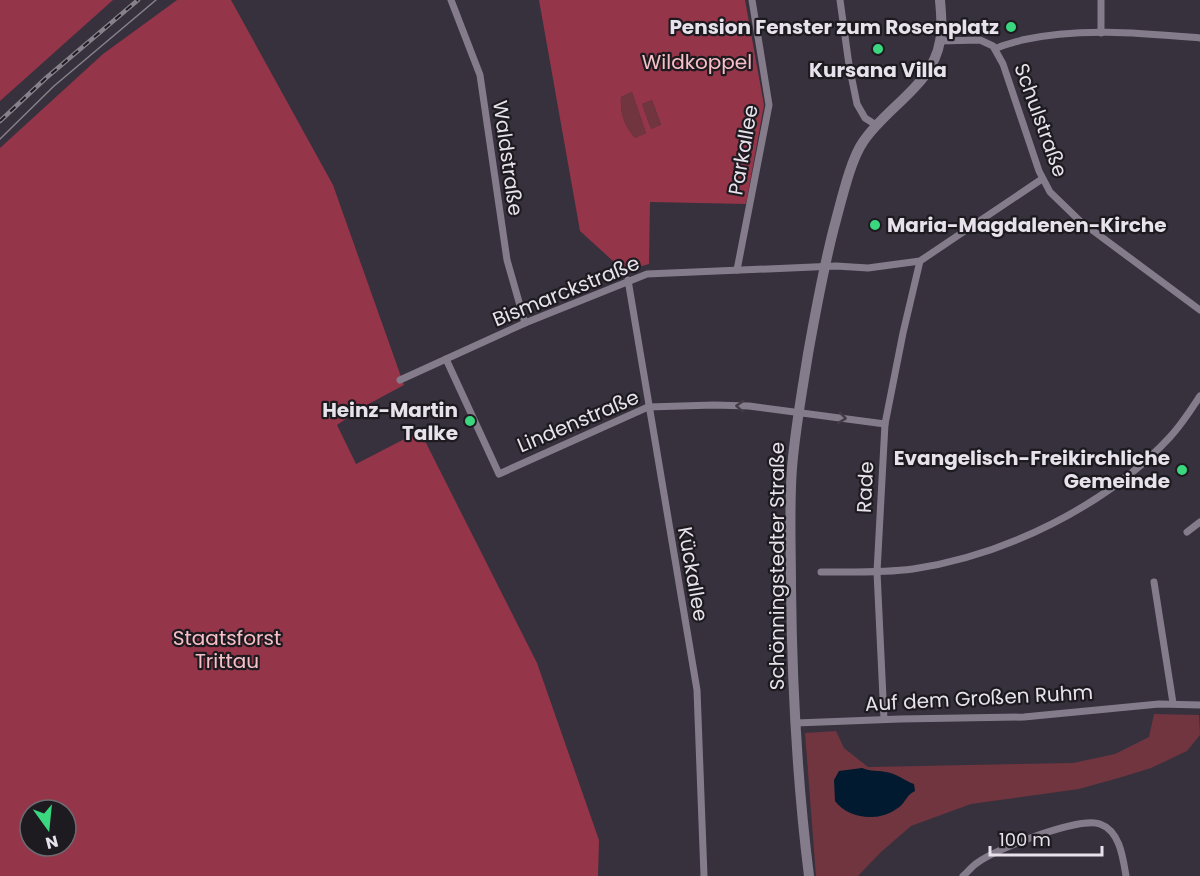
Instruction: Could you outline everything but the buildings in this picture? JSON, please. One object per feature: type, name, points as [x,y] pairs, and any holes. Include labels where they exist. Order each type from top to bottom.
[{"type":"main road","points":[[940,0],[940,41]]},
{"type":"main road","name":"Schönningstedter Straße","points":[[809,876],[795,723],[793,669],[792,468],[798,413],[825,267],[856,154],[876,125],[907,95],[933,64],[940,41]]},
{"type":"street","name":"Waldstraße","points":[[451,0],[480,75],[507,260],[525,323]]},
{"type":"street","name":"Parkallee","points":[[737,270],[770,105],[752,0]]},
{"type":"street","points":[[840,0],[857,104],[865,118],[876,125]]},
{"type":"street","points":[[1101,0],[1101,33]]},
{"type":"street","points":[[940,41],[980,40],[995,49],[1002,45],[1054,35],[1101,33],[1200,38]]},
{"type":"street","name":"Schulstraße","points":[[995,49],[1004,64],[1042,179],[1050,192],[1080,221],[1200,310]]},
{"type":"street","points":[[920,261],[1042,179]]},
{"type":"street","name":"Bismarckstraße","points":[[400,380],[525,323],[647,274],[825,267],[868,268],[920,261]]},
{"type":"street","name":"Rade","points":[[884,719],[877,572],[885,424],[920,261]]},
{"type":"street","name":"Kückallee","points":[[628,280],[697,690],[704,876]]},
{"type":"street","name":"Lindenstraße","points":[[446,359],[499,474],[648,407],[749,406],[885,424]]},
{"type":"street","points":[[821,572],[877,572],[946,563],[997,547],[1046,527],[1111,488],[1139,467],[1171,436],[1200,396]]},
{"type":"street","points":[[1187,532],[1200,522]]},
{"type":"street","points":[[1154,582],[1173,703]]},
{"type":"street","name":"Auf dem Großen Ruhm","points":[[795,723],[1023,717],[1173,703],[1200,705]]},
{"type":"street","points":[[963,876],[977,863],[1000,850],[1024,840],[1084,823],[1099,823],[1110,830],[1123,858],[1126,876]]},
{"type":"shaded area","points":[[632,92],[646,133],[635,138],[625,124],[621,108],[621,97]]},
{"type":"shaded area","points":[[652,100],[661,126],[651,129],[642,104]]},
{"type":"shaded area","points":[[1154,714],[1199,715],[1200,735],[1187,751],[1151,768],[1079,789],[971,804],[911,826],[858,876],[816,876],[805,733],[836,731],[844,748],[868,767],[1073,763],[1115,754],[1149,737]],"holes":[[[862,768],[874,773],[886,772],[910,783],[910,793],[900,807],[878,817],[867,817],[848,812]]]},
{"type":"green space","points":[[0,0],[113,0],[0,101]]},
{"type":"green space","name":"Staatsforst Trittau","points":[[177,0],[231,0],[333,185],[404,385],[365,406],[337,425],[356,464],[420,431],[537,663],[599,840],[598,876],[0,876],[0,148],[103,54]]},
{"type":"green space","name":"Wildkoppel","points":[[539,0],[745,0],[764,105],[746,204],[650,202],[649,264],[624,271],[580,231]],"holes":[[[632,92],[646,133],[635,138],[625,124],[621,108],[621,97]],[[652,100],[661,125],[651,129],[642,104]]]},
{"type":"water","points":[[862,768],[893,774],[914,784],[915,791],[899,807],[884,815],[866,817],[849,812],[835,801],[834,780],[839,771]]},
{"type":"tram line","points":[[0,139],[54,86],[156,0]]},
{"type":"railway","points":[[0,121],[46,78],[138,0]]},
{"type":"place","name":"Pension Fenster zum Rosenplatz","points":[[1011,27]]},
{"type":"place","name":"Kursana Villa","points":[[878,49]]},
{"type":"place","name":"Maria-Magdalenen-Kirche","points":[[875,225]]},
{"type":"place","name":"Heinz-Martin Talke","points":[[470,421]]},
{"type":"place","name":"Evangelisch-Freikirchliche Gemeinde","points":[[1182,470]]}]
